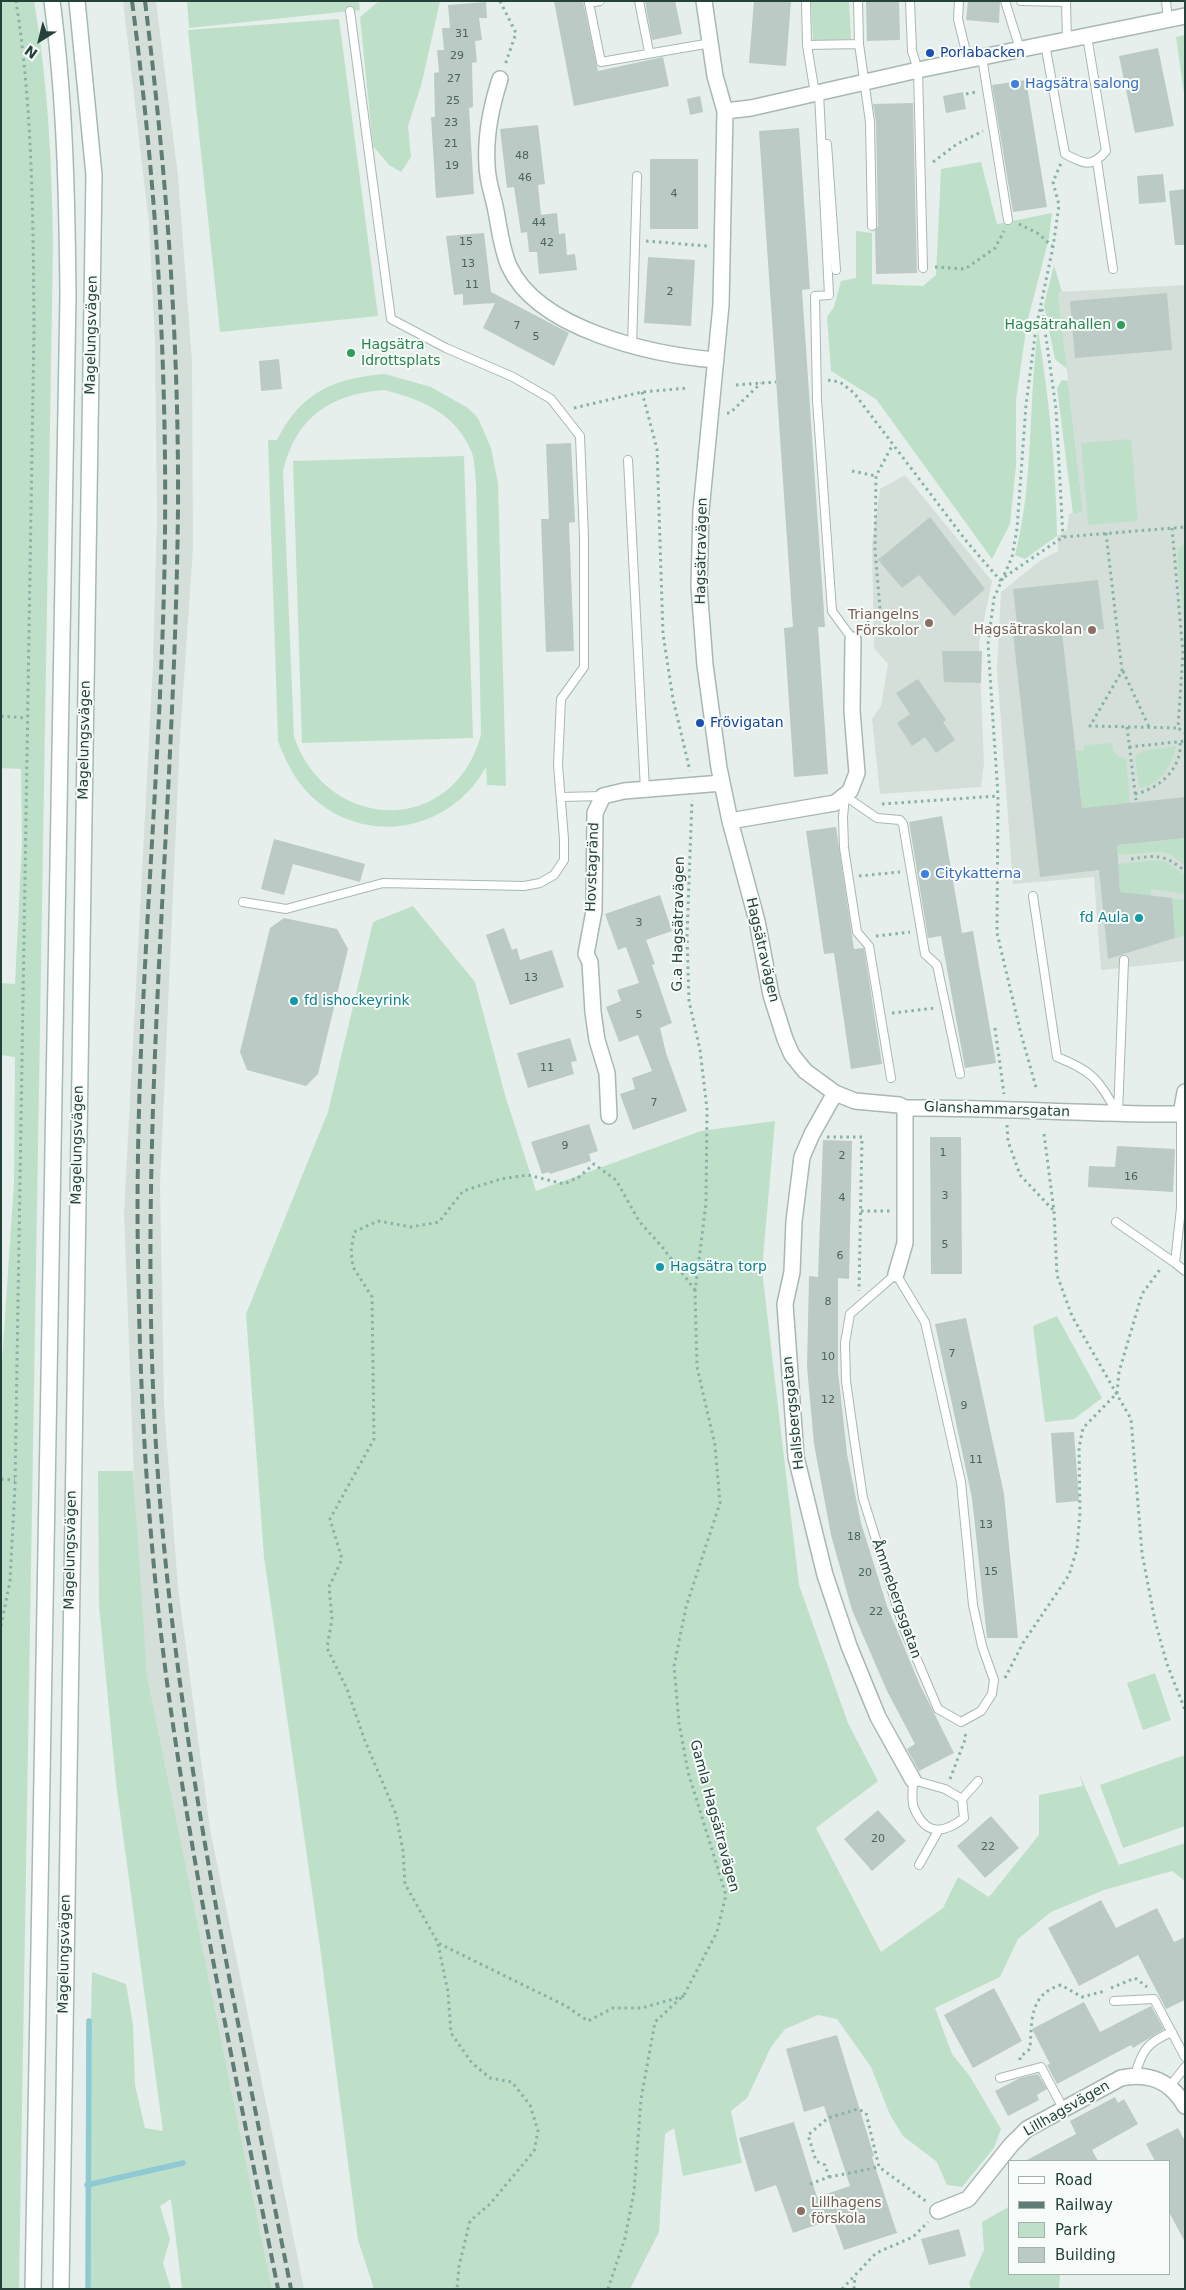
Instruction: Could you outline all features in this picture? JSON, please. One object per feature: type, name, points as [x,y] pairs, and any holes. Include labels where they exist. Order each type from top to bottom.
[{"type":"main road","name":"Magelungsvägen","points":[[33,2289],[68,295],[66,158],[58,45],[52,1]]},
{"type":"main road","name":"Magelungsvägen","points":[[61,2289],[94,175],[78,1]]},
{"type":"main road","name":"Hagsätravägen","points":[[704,1],[712,43],[715,76],[725,111],[723,260],[716,360],[701,510],[699,586],[705,665],[722,783],[730,821],[757,921],[771,995],[784,1038],[792,1054],[805,1071],[819,1083]]},
{"type":"main road","points":[[725,111],[751,108],[918,70],[1185,16]]},
{"type":"main road","points":[[500,79],[490,113],[487,166],[509,266],[528,293],[551,310],[582,328],[632,347],[676,357],[716,360]]},
{"type":"main road","points":[[730,821],[835,804],[850,791],[857,773],[852,711],[853,640]]},
{"type":"main road","points":[[603,796],[722,783]]},
{"type":"main road","name":"Hovstagränd","points":[[603,796],[595,813],[594,911],[586,954],[590,962],[597,1040],[607,1073],[610,1116]]},
{"type":"main road","name":"Glanshammarsgatan","points":[[819,1083],[835,1093],[855,1101],[899,1105],[905,1108],[1183,1114]]},
{"type":"main road","points":[[1183,1114],[1185,1092]]},
{"type":"main road","name":"Hallsbergsgatan","points":[[835,1093],[812,1134],[802,1157],[794,1221],[792,1272],[785,1304],[796,1458],[825,1575],[849,1646],[878,1717],[913,1780]]},
{"type":"main road","points":[[896,1274],[905,1243],[905,1108]]},
{"type":"main road","name":"Lillhagsvägen","points":[[938,2211],[968,2199],[1020,2135],[1063,2108],[1121,2078],[1135,2075],[1158,2079],[1170,2086]]},
{"type":"main road","points":[[1170,2086],[1185,2106]]},
{"type":"lane","points":[[600,1],[589,3],[601,62],[649,52],[712,43]]},
{"type":"lane","points":[[639,1],[649,52]]},
{"type":"lane","points":[[806,1],[807,45],[819,93],[836,270]]},
{"type":"lane","points":[[858,1],[859,44],[870,122],[872,226]]},
{"type":"lane","points":[[910,1],[912,52],[918,70],[920,168],[926,268]]},
{"type":"lane","points":[[959,1],[958,19],[975,58],[993,127],[1008,220]]},
{"type":"lane","points":[[1005,1],[1020,49]]},
{"type":"lane","points":[[1021,1],[1066,2],[1067,40]]},
{"type":"lane","points":[[1166,1],[1168,20]]},
{"type":"lane","points":[[243,902],[286,909],[383,883],[524,886],[540,883],[554,875],[564,860],[558,766],[561,699],[584,667],[584,538],[580,436],[551,400],[513,377],[446,348],[391,319],[350,11]]},
{"type":"lane","points":[[1045,44],[1065,154],[1084,163],[1098,161],[1106,151],[1087,36]]},
{"type":"lane","points":[[807,45],[859,44]]},
{"type":"lane","points":[[819,93],[829,295],[815,296],[817,400],[832,611],[853,640]]},
{"type":"lane","points":[[1098,161],[1113,269]]},
{"type":"lane","points":[[632,347],[636,176]]},
{"type":"lane","points":[[628,460],[645,790]]},
{"type":"lane","points":[[561,797],[603,796]]},
{"type":"lane","points":[[845,796],[877,818],[900,820],[904,824],[925,954],[936,965],[960,1074]]},
{"type":"lane","points":[[845,796],[843,832],[848,877],[857,932],[869,946],[890,1078]]},
{"type":"lane","points":[[1033,896],[1057,1057],[1078,1065],[1099,1080],[1118,1114]]},
{"type":"lane","points":[[1118,1114],[1124,960]]},
{"type":"lane","points":[[1176,1263],[1181,1208],[1183,1114]]},
{"type":"lane","points":[[1116,1222],[1185,1271]]},
{"type":"lane","points":[[896,1274],[911,1295],[925,1322],[961,1482],[973,1605],[993,1684],[992,1694],[981,1711],[960,1722]]},
{"type":"lane","name":"Åmmebergsgatan","points":[[896,1274],[850,1314],[845,1343],[846,1382],[864,1498],[904,1629],[938,1709],[960,1722]]},
{"type":"lane","points":[[962,1798],[945,1789],[913,1780],[913,1807],[927,1827],[938,1831],[950,1829],[964,1818],[962,1798],[978,1781]]},
{"type":"lane","points":[[919,1865],[938,1831]]},
{"type":"lane","points":[[1114,2002],[1154,1999],[1185,2056]]},
{"type":"lane","points":[[1135,2075],[1142,2052],[1157,2038],[1172,2032]]},
{"type":"lane","points":[[1000,2078],[1041,2067],[1063,2108]]},
{"type":"lane","points":[[1170,2086],[1185,2067]]},
{"type":"path","points":[[1,1626],[10,1581],[15,1480],[34,329],[33,206],[29,115],[16,1]]},
{"type":"path","points":[[500,1],[516,33],[500,79]]},
{"type":"path","points":[[920,168],[932,163],[957,144],[993,127]]},
{"type":"path","points":[[1036,1088],[1020,1034],[997,933],[998,796],[988,644],[994,598],[1000,580],[1012,558],[1017,529],[1026,405],[1059,205],[1053,182],[1065,154]]},
{"type":"path","points":[[1008,220],[1039,234],[1053,247]]},
{"type":"path","points":[[926,268],[965,269],[995,248],[1004,233]]},
{"type":"path","points":[[655,242],[696,246]]},
{"type":"path","points":[[1041,305],[1056,409],[1063,537]]},
{"type":"path","points":[[828,380],[840,382],[854,393],[967,542],[1000,580]]},
{"type":"path","points":[[736,385],[776,382]]},
{"type":"path","points":[[723,412],[730,413],[761,383]]},
{"type":"path","points":[[560,412],[588,403],[642,392],[688,388]]},
{"type":"path","name":"G.a Hagsätravägen","points":[[642,392],[657,448],[663,634],[673,699],[693,786],[688,936],[689,1002],[700,1050],[707,1109],[707,1151]]},
{"type":"path","points":[[853,640],[880,608],[874,550],[876,476],[893,444]]},
{"type":"path","points":[[852,471],[876,476]]},
{"type":"path","points":[[1000,580],[1063,537],[1185,527]]},
{"type":"path","points":[[1172,528],[1183,653],[1178,728]]},
{"type":"path","points":[[1106,533],[1122,671],[1149,727]]},
{"type":"path","points":[[1122,671],[1090,726],[1178,728],[1185,734]]},
{"type":"path","points":[[1,716],[27,718]]},
{"type":"path","points":[[1127,727],[1136,800]]},
{"type":"path","points":[[1130,747],[1185,740]]},
{"type":"path","points":[[1135,794],[1148,791],[1166,778],[1176,765],[1180,741]]},
{"type":"path","points":[[878,804],[998,796]]},
{"type":"path","points":[[1131,858],[1158,855],[1171,860],[1185,871]]},
{"type":"path","points":[[848,877],[911,871]]},
{"type":"path","points":[[862,938],[920,930]]},
{"type":"path","points":[[894,1013],[946,1007]]},
{"type":"path","points":[[995,1028],[1006,1109],[1008,1141],[1020,1176],[1054,1211]]},
{"type":"path","points":[[812,1134],[826,1137],[862,1137],[859,1268]]},
{"type":"path","points":[[1044,1134],[1054,1211],[1057,1275],[1072,1316],[1131,1419],[1142,1553],[1155,1621],[1167,1664],[1185,1710]]},
{"type":"path","name":"Gamla Hagsätravägen","points":[[608,2289],[625,2238],[634,2192],[641,2099],[656,2022],[684,1996],[718,1932],[726,1895],[688,1772],[679,1723],[674,1666],[686,1607],[720,1503],[715,1445],[697,1367],[695,1291],[706,1203],[707,1151]]},
{"type":"path","points":[[457,2289],[459,2266],[470,2221],[490,2204],[534,2152],[538,2132],[530,2105],[512,2082],[490,2078],[472,2063],[451,2033],[448,1992],[438,1943],[405,1884],[403,1851],[396,1814],[365,1741],[347,1689],[328,1648],[332,1619],[329,1587],[342,1559],[330,1519],[374,1439],[372,1297],[353,1267],[351,1252],[354,1232],[378,1221],[411,1227],[440,1222],[463,1192],[501,1179],[528,1175],[564,1184],[579,1177],[594,1164],[616,1180],[639,1221],[663,1248],[695,1291]]},
{"type":"path","points":[[860,1210],[905,1211]]},
{"type":"path","points":[[993,1684],[1007,1677],[1024,1643],[1069,1575],[1077,1548],[1080,1512],[1079,1448],[1083,1428],[1117,1393],[1119,1372],[1142,1294],[1168,1258]]},
{"type":"path","points":[[1,1479],[15,1480]]},
{"type":"path","points":[[945,1789],[957,1766],[966,1737],[960,1722]]},
{"type":"path","points":[[438,1943],[566,2006],[588,2021],[613,2008],[642,2008],[684,1996]]},
{"type":"path","points":[[1019,2074],[1020,2057],[1030,2049],[1032,2020],[1038,1999],[1049,1988],[1061,1985],[1082,1997],[1099,1994],[1135,1978],[1147,1985],[1154,1999]]},
{"type":"path","points":[[829,2177],[825,2165],[816,2161],[808,2135],[828,2118],[846,2111],[858,2109],[866,2113],[878,2167],[938,2211],[913,2237],[876,2253],[842,2289]]},
{"type":"path","points":[[810,2184],[829,2177],[878,2167]]},
{"type":"path","points":[[854,2289],[855,2275]]},
{"type":"shaded area","points":[[123,1],[156,1],[178,176],[192,361],[193,548],[180,737],[160,1185],[164,1406],[178,1587],[210,1829],[304,2289],[272,2289],[147,1675],[137,1558],[124,1213],[153,664],[157,516],[155,342],[149,224]]},
{"type":"shaded area","name":"Hagsätraskolan","points":[[1185,285],[1185,961],[1101,970],[1094,877],[1013,884],[997,669],[1001,592],[1041,560],[1058,551],[1057,536],[1067,530],[1069,514],[1083,512],[1058,292]]},
{"type":"shaded area","name":"Triangelns Förskolor","points":[[905,475],[992,581],[979,644],[984,763],[981,787],[880,794],[872,719],[881,706],[888,664],[874,648],[872,544],[880,489]]},
{"type":"green space","points":[[1,1],[34,1],[43,62],[48,123],[53,246],[19,2289],[1,2289],[1,1376],[14,1183],[15,1057],[1,1055],[1,983],[15,984],[22,842],[21,769],[1,768]]},
{"type":"green space","points":[[187,1],[359,1],[360,10],[189,28]]},
{"type":"green space","points":[[379,1],[440,1],[422,82],[408,126],[411,157],[401,172],[389,165],[373,146],[360,17]]},
{"type":"green space","points":[[811,1],[849,1],[851,39],[813,41]]},
{"type":"green space","points":[[339,19],[378,316],[220,332],[188,30]]},
{"type":"green space","points":[[1185,35],[1185,101],[1176,37]]},
{"type":"green space","points":[[981,162],[997,224],[1052,213],[1049,238],[1027,323],[1016,400],[1016,466],[1010,524],[992,559],[876,399],[831,371],[827,317],[834,307],[841,281],[856,278],[856,231],[872,233],[872,284],[923,286],[936,275],[941,169]]},
{"type":"green space","points":[[1054,265],[1062,292],[1058,292],[1067,369],[1055,359],[1044,305]]},
{"type":"green space","points":[[1038,330],[1051,433],[1057,536],[1025,559],[1015,555],[1021,528],[1028,472]]},
{"type":"green space","points":[[385,374],[431,387],[468,408],[478,418],[491,448],[498,483],[506,786],[487,785],[486,767],[470,789],[451,807],[428,819],[404,825],[379,826],[354,821],[330,810],[308,793],[298,781],[278,741],[268,440],[277,440],[297,410],[321,390],[350,379]],"holes":[[[384,390],[424,404],[447,418],[465,439],[473,457],[476,484],[481,735],[466,768],[445,792],[418,806],[390,810],[361,805],[334,792],[311,769],[294,737],[283,471],[297,436],[306,423],[318,412],[332,403],[365,392]]]},
{"type":"green space","points":[[1062,380],[1068,381],[1083,512],[1073,514],[1057,388]]},
{"type":"green space","points":[[1131,439],[1138,521],[1088,525],[1081,443]]},
{"type":"green space","points":[[464,456],[473,738],[302,743],[293,461]]},
{"type":"green space","points":[[1185,543],[1185,633],[1177,558],[1179,548]]},
{"type":"green space","points":[[1112,743],[1113,751],[1118,756],[1126,759],[1130,803],[1082,808],[1076,751],[1084,750],[1084,745]]},
{"type":"green space","points":[[1176,746],[1164,774],[1153,783],[1139,788],[1135,757],[1142,751]]},
{"type":"green space","points":[[1185,838],[1185,866],[1176,858],[1161,852],[1117,854],[1117,845]]},
{"type":"green space","points":[[1157,860],[1166,862],[1185,875],[1185,894],[1151,889],[1151,896],[1120,892],[1118,864]]},
{"type":"green space","points":[[1172,898],[1185,900],[1185,935],[1175,938]]},
{"type":"green space","points":[[413,906],[475,982],[505,1095],[536,1191],[701,1131],[775,1121],[762,1270],[799,1585],[848,1723],[878,1781],[816,1828],[881,1952],[943,1908],[958,1877],[989,1897],[1039,1835],[1039,1795],[1083,1786],[1079,1773],[1119,1865],[1185,1843],[1185,1881],[1172,1871],[1104,1890],[1051,1912],[1018,1939],[1000,1977],[935,2008],[952,2054],[969,2075],[1001,2129],[994,2148],[962,2187],[947,2185],[937,2162],[903,2136],[890,2115],[871,2067],[837,2019],[818,2015],[785,2029],[771,2047],[747,2098],[731,2111],[742,2163],[683,2176],[674,2128],[665,2134],[659,2232],[630,2289],[374,2289],[358,2240],[320,1947],[264,1557],[246,1314],[328,1112],[373,922]]},
{"type":"green space","points":[[1057,1316],[1102,1398],[1074,1419],[1045,1422],[1033,1326]]},
{"type":"green space","points":[[98,1471],[133,1471],[147,1675],[272,2289],[182,2289],[171,2199],[160,2206],[170,2239],[163,2263],[171,2289],[88,2289],[87,2185],[92,1972],[126,1984],[133,2024],[135,2085],[145,2128],[163,2131],[116,1783],[99,1605]]},
{"type":"green space","points":[[1155,1673],[1171,1720],[1143,1730],[1127,1683]]},
{"type":"green space","points":[[1185,1755],[1185,1826],[1123,1848],[1100,1785]]},
{"type":"green space","points":[[1008,2207],[1008,2275],[1060,2275],[1059,2289],[971,2289],[969,2283],[984,2250],[982,2222]]},
{"type":"building","points":[[554,1],[583,1],[598,71],[663,57],[669,86],[574,106]]},
{"type":"building","points":[[645,1],[675,1],[682,34],[652,40]]},
{"type":"building","points":[[754,1],[791,1],[786,66],[749,63]]},
{"type":"building","points":[[866,1],[899,1],[900,40],[867,41]]},
{"type":"building","points":[[968,1],[1000,1],[999,23],[966,20]]},
{"type":"building","points":[[486,2],[487,18],[479,18],[482,40],[475,41],[477,62],[472,63],[473,107],[469,108],[474,194],[436,198],[431,117],[435,117],[434,73],[439,72],[437,50],[444,50],[442,28],[450,28],[448,5]]},
{"type":"building","points":[[1158,48],[1174,126],[1135,133],[1119,56]]},
{"type":"building","points":[[1026,80],[1047,207],[1013,212],[992,85]]},
{"type":"building","points":[[963,92],[966,109],[946,113],[943,96]]},
{"type":"building","points":[[700,96],[703,112],[690,115],[687,99]]},
{"type":"building","points":[[913,103],[917,273],[876,274],[875,230],[878,226],[876,122],[873,104]]},
{"type":"building","points":[[538,125],[545,184],[538,185],[541,215],[557,213],[559,234],[565,233],[567,255],[575,254],[577,270],[539,274],[537,252],[529,252],[527,232],[521,233],[514,187],[507,188],[500,129]]},
{"type":"building","points":[[799,128],[810,289],[802,290],[825,627],[818,627],[828,774],[794,777],[784,628],[793,627],[759,131]]},
{"type":"building","points":[[650,159],[698,159],[698,229],[650,229]]},
{"type":"building","points":[[1163,174],[1166,202],[1139,204],[1137,176]]},
{"type":"building","points":[[1185,189],[1185,245],[1175,245],[1169,191]]},
{"type":"building","points":[[484,233],[491,292],[569,333],[554,366],[483,328],[495,303],[463,305],[463,294],[454,295],[446,236]]},
{"type":"building","points":[[648,257],[695,260],[691,326],[644,323]]},
{"type":"building","name":"Hagsätrahallen","points":[[1167,293],[1172,350],[1075,358],[1070,301]]},
{"type":"building","points":[[279,359],[282,389],[261,391],[259,361]]},
{"type":"building","points":[[571,443],[575,522],[569,523],[574,651],[546,652],[541,519],[549,519],[546,444]]},
{"type":"building","points":[[930,517],[985,589],[954,616],[919,575],[902,588],[878,560]]},
{"type":"building","name":"Hagsätraskolan","points":[[1098,580],[1104,629],[1062,633],[1082,808],[1185,797],[1185,838],[1117,845],[1120,892],[1172,898],[1175,938],[1108,959],[1099,870],[1040,877],[1012,624],[1018,632],[1013,589]]},
{"type":"building","points":[[942,651],[982,651],[981,683],[944,682]]},
{"type":"building","points":[[918,679],[946,720],[943,722],[955,740],[936,753],[925,737],[912,746],[897,723],[910,714],[896,693]]},
{"type":"building","points":[[942,816],[962,933],[973,931],[996,1063],[965,1068],[941,936],[928,938],[909,822]]},
{"type":"building","points":[[836,827],[854,949],[864,948],[882,1064],[851,1069],[834,953],[824,954],[806,831]]},
{"type":"building","points":[[274,839],[365,864],[360,882],[293,864],[284,895],[261,889]]},
{"type":"building","points":[[660,895],[672,931],[646,940],[655,964],[652,965],[672,1023],[660,1028],[666,1053],[687,1111],[633,1130],[620,1094],[635,1089],[632,1078],[652,1071],[638,1035],[619,1042],[606,1007],[621,1001],[617,990],[639,983],[626,947],[618,950],[605,914]]},
{"type":"building","name":"fd ishockeyrink","points":[[284,918],[337,929],[348,949],[318,1074],[306,1086],[247,1070],[240,1052],[270,928]]},
{"type":"building","points":[[504,928],[512,950],[517,948],[520,960],[552,950],[564,987],[510,1005],[486,935]]},
{"type":"building","points":[[570,1038],[577,1061],[571,1062],[574,1074],[528,1088],[517,1053]]},
{"type":"building","points":[[589,1124],[598,1151],[589,1154],[591,1161],[550,1174],[549,1172],[542,1174],[531,1142]]},
{"type":"building","points":[[930,1137],[961,1137],[962,1274],[931,1274]]},
{"type":"building","points":[[823,1140],[852,1141],[849,1279],[838,1278],[838,1371],[847,1454],[861,1523],[887,1606],[920,1685],[954,1753],[919,1771],[907,1749],[915,1744],[887,1691],[852,1610],[831,1535],[814,1444],[807,1367],[809,1276],[818,1277]]},
{"type":"building","points":[[1117,1146],[1175,1149],[1173,1192],[1088,1187],[1089,1166],[1115,1167]]},
{"type":"building","points":[[966,1318],[1004,1494],[1018,1638],[987,1638],[972,1498],[935,1324]]},
{"type":"building","points":[[1074,1432],[1079,1501],[1056,1503],[1051,1433]]},
{"type":"building","points":[[878,1810],[906,1841],[872,1871],[844,1839]]},
{"type":"building","points":[[991,1816],[1019,1848],[985,1878],[957,1846]]},
{"type":"building","points":[[1101,1900],[1116,1928],[1157,1908],[1174,1942],[1185,1937],[1185,2000],[1166,2009],[1138,1955],[1079,1986],[1048,1928]]},
{"type":"building","points":[[994,1988],[1022,2041],[973,2068],[944,2015]]},
{"type":"building","points":[[1084,2002],[1100,2032],[1151,2006],[1164,2029],[1133,2048],[1131,2045],[1057,2084],[1047,2065],[1050,2064],[1032,2029]]},
{"type":"building","points":[[837,2035],[874,2156],[872,2157],[897,2233],[844,2250],[833,2219],[793,2233],[776,2185],[755,2192],[739,2138],[794,2122],[817,2197],[850,2186],[824,2106],[804,2112],[786,2049]]},
{"type":"building","points":[[1038,2074],[1047,2089],[1037,2095],[1039,2100],[1008,2116],[995,2091],[1020,2078]]},
{"type":"building","points":[[1115,2097],[1118,2103],[1124,2099],[1138,2124],[1092,2150],[1097,2160],[1027,2160],[1076,2134],[1070,2121]]},
{"type":"building","points":[[1178,2128],[1185,2141],[1185,2242],[1171,2216],[1171,2160],[1154,2160],[1146,2144]]},
{"type":"building","points":[[959,2229],[966,2256],[929,2265],[921,2239]]},
{"type":"waterway","points":[[88,2289],[89,2021]]},
{"type":"waterway","points":[[87,2185],[183,2163]]},
{"type":"railway","points":[[132,1],[149,148],[155,221],[160,295],[165,442],[164,589],[161,673],[143,1008],[138,1175],[139,1314],[143,1424],[156,1588],[180,1771],[219,1994],[278,2289]]},
{"type":"railway","points":[[145,1],[170,254],[178,445],[176,619],[151,1167],[153,1387],[160,1501],[171,1615],[186,1728],[204,1840],[246,2065],[291,2289]]},
{"type":"place","name":"Porlabacken","points":[[930,53]]},
{"type":"place","name":"Hagsätra salong","points":[[1015,84]]},
{"type":"place","name":"Hagsätrahallen","points":[[1121,325]]},
{"type":"place","name":"Hagsätra Idrottsplats","points":[[351,353]]},
{"type":"place","name":"Triangelns Förskolor","points":[[929,623]]},
{"type":"place","name":"Hagsätraskolan","points":[[1092,630]]},
{"type":"place","name":"Frövigatan","points":[[700,723]]},
{"type":"place","name":"Citykatterna","points":[[925,874]]},
{"type":"place","name":"fd Aula","points":[[1139,918]]},
{"type":"place","name":"fd ishockeyrink","points":[[294,1001]]},
{"type":"place","name":"Hagsätra torp","points":[[660,1267]]},
{"type":"place","name":"Lillhagens förskola","points":[[801,2211]]}]
